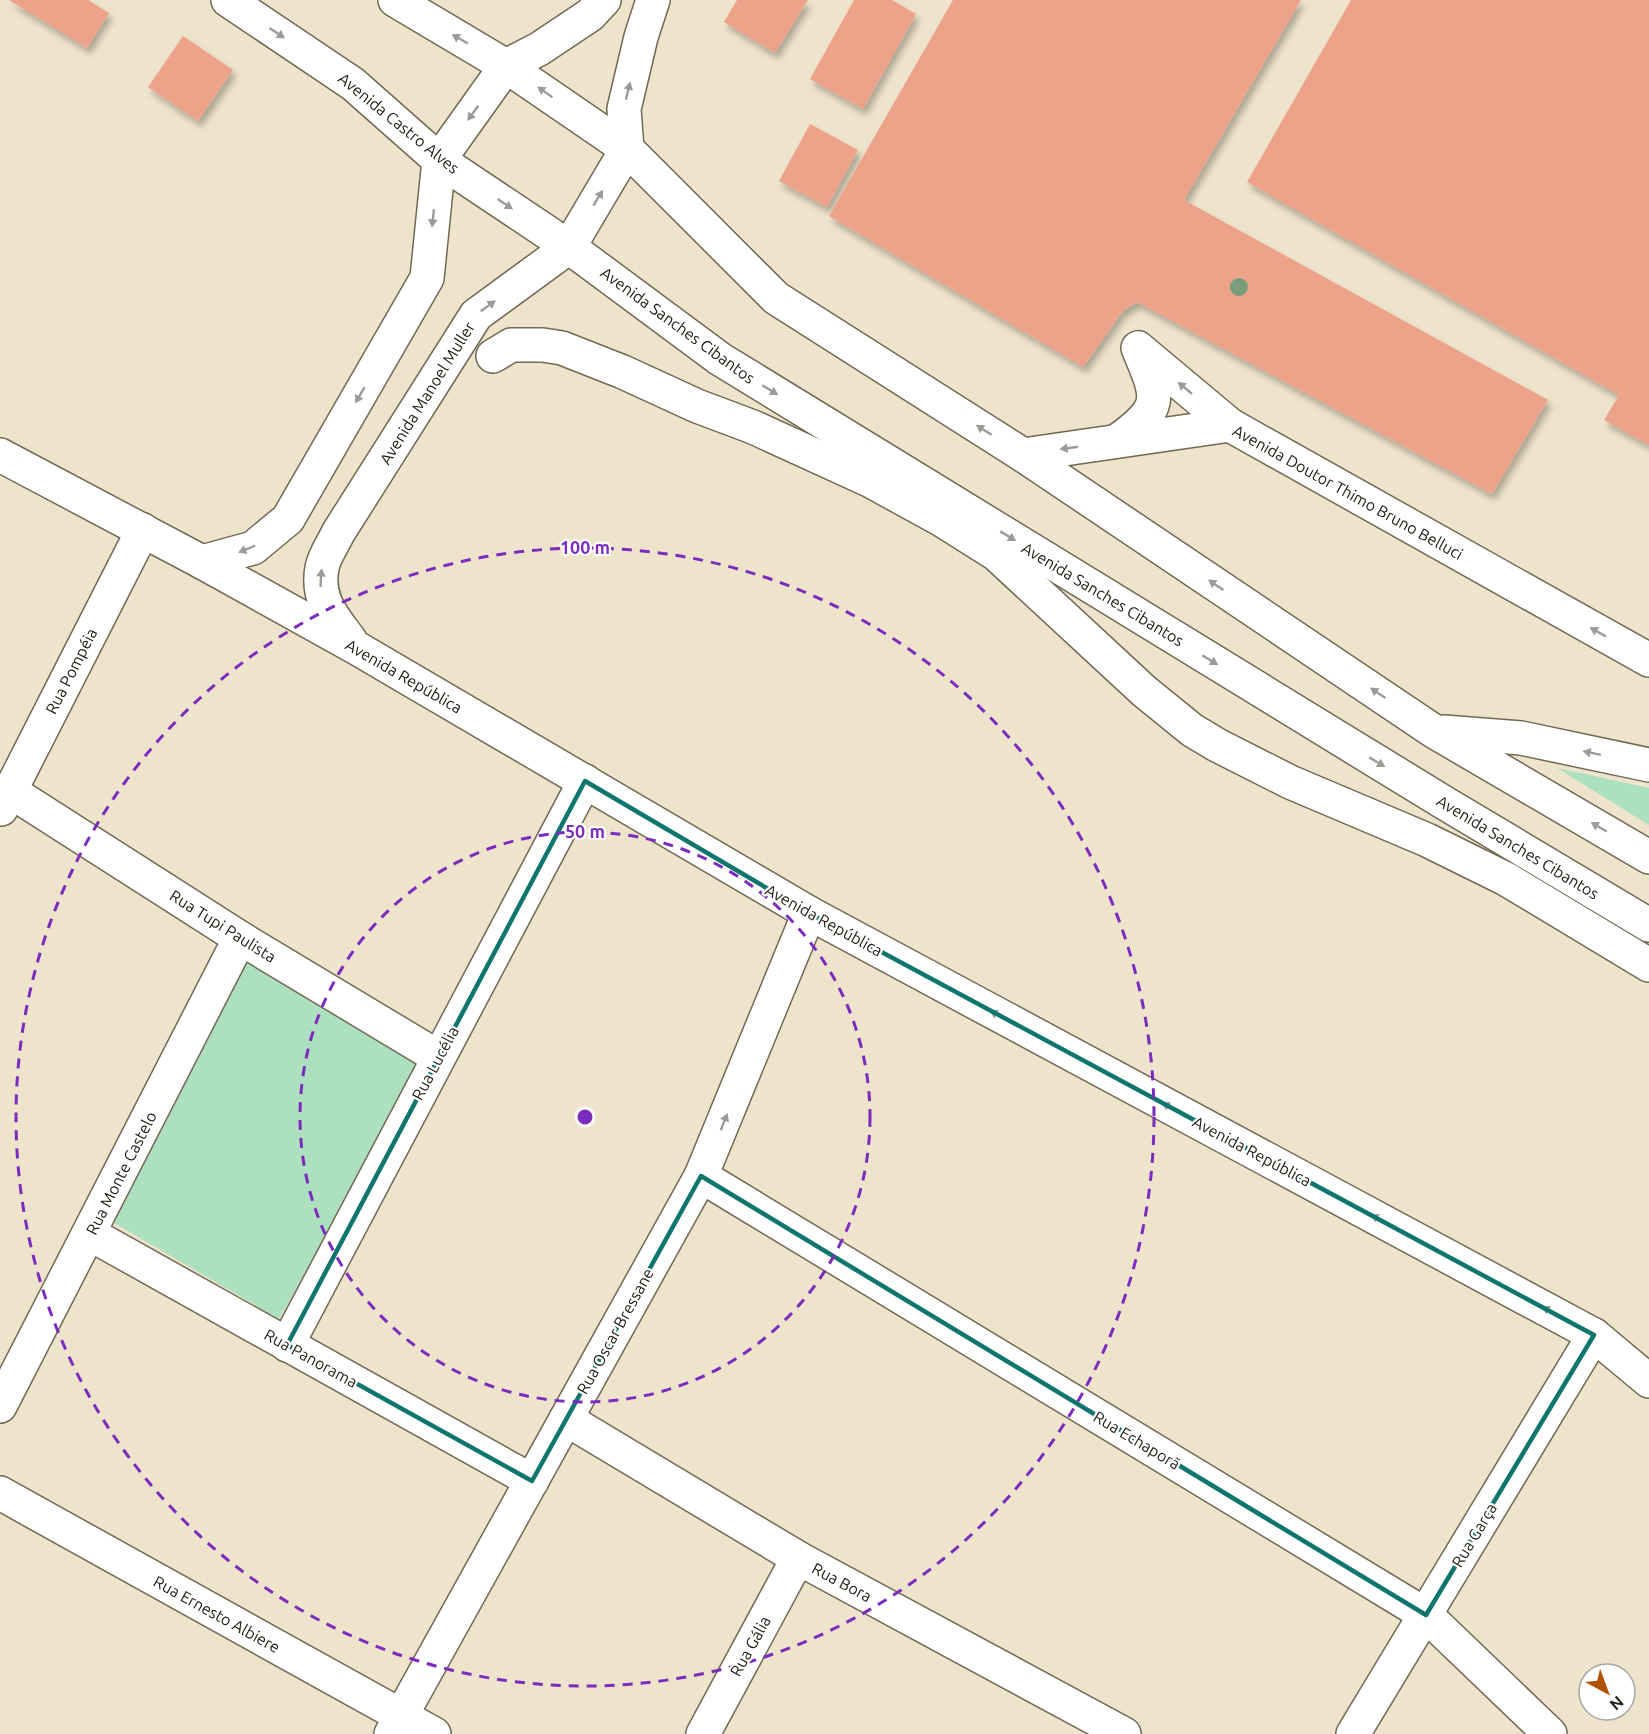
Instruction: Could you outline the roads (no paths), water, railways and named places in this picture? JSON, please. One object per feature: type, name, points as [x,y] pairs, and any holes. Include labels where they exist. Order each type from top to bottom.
[{"type":"street","name":"Avenida Castro Alves","points":[[228,0],[353,84],[439,159],[569,247]]},
{"type":"street","points":[[202,562],[253,548],[288,519],[427,278],[439,159],[506,66],[539,49],[590,15],[604,0]]},
{"type":"street","points":[[627,149],[624,109],[641,37],[653,0]]},
{"type":"street","points":[[411,4],[627,149],[776,298],[1023,454],[1435,732],[1649,857]]},
{"type":"street","name":"Avenida Manoel Muller","points":[[355,647],[331,614],[321,595],[322,567],[338,533],[476,315],[569,247],[627,149]]},
{"type":"street","name":"Avenida Sanches Cibantos","points":[[569,247],[720,359],[1443,802],[1649,925]]},
{"type":"street","points":[[493,356],[511,345],[543,345],[562,348],[623,372],[697,406],[753,426],[871,481],[942,519],[996,554],[1144,691],[1192,730],[1290,782],[1427,840],[1506,879],[1649,965]]},
{"type":"street","points":[[1117,441],[1142,424],[1153,404],[1154,386],[1138,348],[1230,425]]},
{"type":"street","name":"Avenida Doutor Thimo Bruno Belluci","points":[[1023,454],[1230,425],[1649,660]]},
{"type":"street","name":"Avenida República","points":[[0,455],[143,530],[355,647],[809,913],[1594,1335],[1649,1381]]},
{"type":"street","name":"Rua Pompéia","points":[[5,801],[143,530]]},
{"type":"street","points":[[1435,732],[1521,738],[1649,765]]},
{"type":"street","name":"Rua Lucélia","points":[[287,1345],[585,781]]},
{"type":"street","name":"Rua Tupi Paulista","points":[[5,801],[438,1057]]},
{"type":"street","name":"Rua Oscar Bressane","points":[[396,1725],[701,1176],[809,913]]},
{"type":"street","name":"Rua Monte Castelo","points":[[0,1406],[240,938]]},
{"type":"street","name":"Rua Echaporã","points":[[701,1176],[1426,1615],[1550,1734]]},
{"type":"street","name":"Rua Panorama","points":[[90,1234],[532,1480]]},
{"type":"street","name":"Rua Garça","points":[[1353,1734],[1594,1335]]},
{"type":"street","name":"Rua Bora","points":[[566,1419],[798,1558],[1124,1734]]},
{"type":"street","name":"Rua Ernesto Albiere","points":[[0,1493],[396,1725],[434,1734]]},
{"type":"street","name":"Rua Gália","points":[[703,1734],[798,1558]]}]
